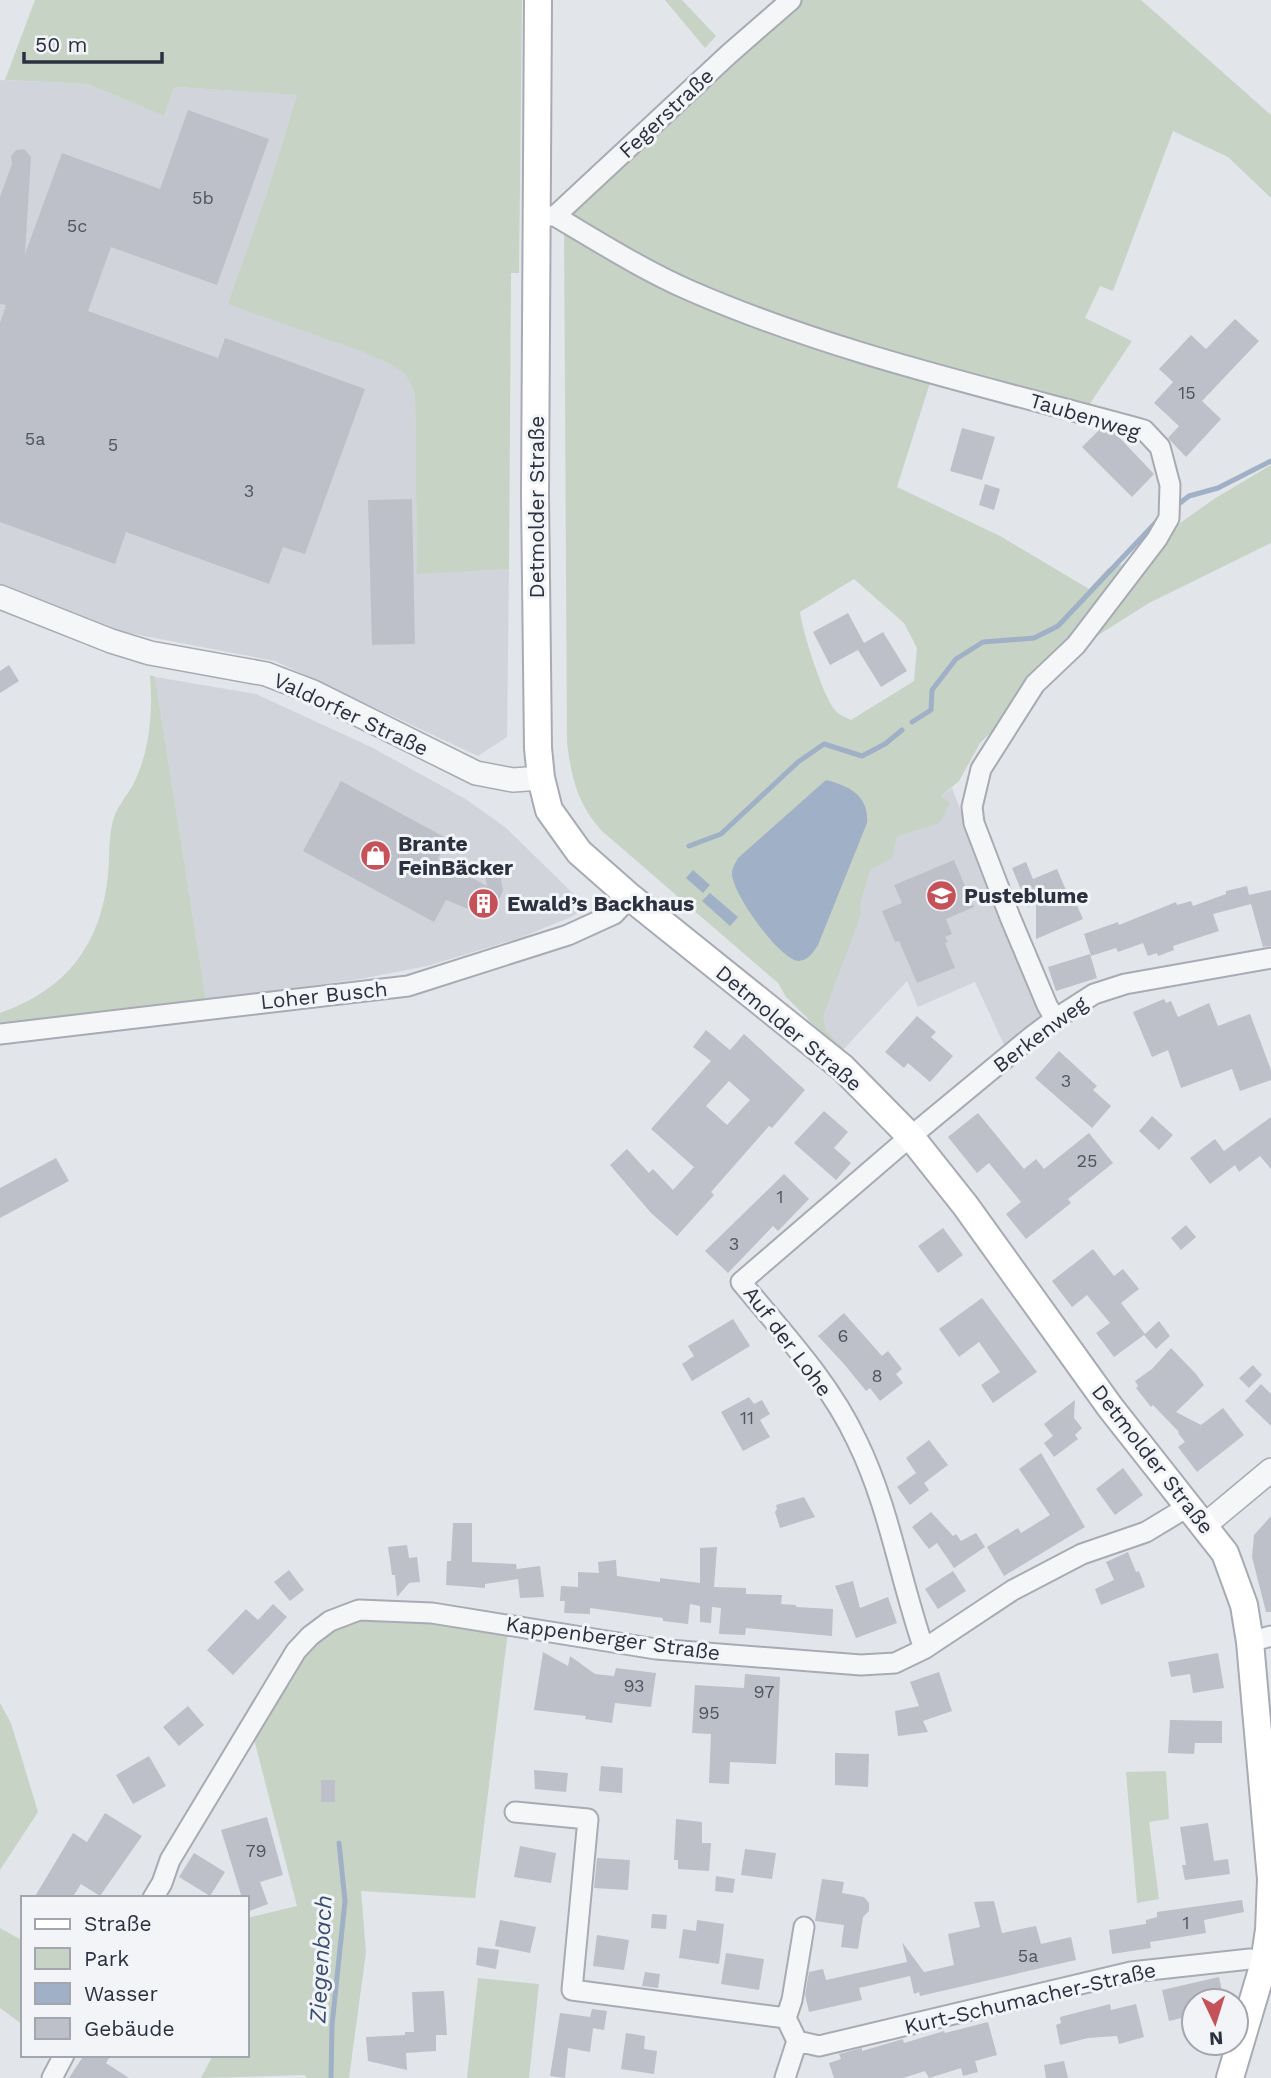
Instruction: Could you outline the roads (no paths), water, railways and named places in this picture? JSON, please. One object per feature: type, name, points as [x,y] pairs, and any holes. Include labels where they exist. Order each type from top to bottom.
[{"type":"main road","name":"Detmolder Straße","points":[[538,0],[547,216],[535,495],[538,748],[541,778],[550,810],[579,852],[630,897],[843,1068],[911,1137],[965,1205],[1111,1407],[1225,1553],[1244,1605],[1261,1639],[1271,1879],[1268,1964],[1230,2078]]},
{"type":"street","name":"Fegerstraße","points":[[547,216],[791,0]]},
{"type":"street","name":"Taubenweg","points":[[547,216],[688,290],[774,325],[907,367],[1144,430],[1160,447],[1170,485],[1169,518],[1157,539],[1076,645],[1035,684],[982,769],[972,807],[974,824],[1010,917],[1055,1018]]},
{"type":"street","name":"Valdorfer Straße","points":[[0,597],[66,624],[150,653],[266,674],[313,692],[476,773],[513,780],[541,778]]},
{"type":"street","name":"Loher Busch","points":[[0,1034],[408,986],[568,935],[614,914],[630,897]]},
{"type":"street","name":"Berkenweg","points":[[911,1137],[1055,1018],[1094,994],[1125,984],[1271,958]]},
{"type":"street","name":"Auf der Lohe","points":[[911,1137],[741,1282],[823,1381],[858,1441],[880,1500],[924,1649]]},
{"type":"street","points":[[1197,1516],[1271,1470]]},
{"type":"street","name":"Kappenberger Straße","points":[[154,1896],[170,1860],[296,1651],[330,1621],[359,1610],[432,1613],[656,1649],[861,1665],[895,1662],[924,1649],[1013,1590],[1082,1555],[1197,1516]]},
{"type":"street","points":[[515,1812],[588,1819],[572,1990],[786,2018]]},
{"type":"street","points":[[785,2078],[797,2041],[786,2018],[793,2000],[804,1927]]},
{"type":"street","name":"Kurt-Schumacher-Straße","points":[[797,2041],[819,2046],[1131,1972],[1250,1959],[1268,1964]]},
{"type":"street","points":[[52,2078],[63,2057]]},
{"type":"water","points":[[826,780],[843,785],[861,799],[867,814],[867,823],[818,945],[807,958],[798,961],[780,949],[747,909],[734,882],[732,871],[738,858]]},
{"type":"water","points":[[693,870],[710,885],[703,893],[686,878]]},
{"type":"water","points":[[710,893],[738,917],[730,926],[702,901]]},
{"type":"waterway","points":[[1176,506],[1189,496],[1218,488],[1271,461]]},
{"type":"waterway","points":[[912,722],[931,710],[932,690],[956,659],[983,642],[1034,638],[1058,626],[1160,518]]},
{"type":"waterway","points":[[689,846],[721,834],[798,762],[824,744],[862,756],[885,744],[902,730]]},
{"type":"waterway","name":"Ziegenbach","points":[[331,2078],[332,2025],[345,1901],[339,1843]]},
{"type":"place","name":"Brante FeinBäcker","points":[[375,855]]},
{"type":"place","name":"Pusteblume","points":[[941,895]]},
{"type":"place","name":"Ewald’s Backhaus","points":[[484,903]]}]
